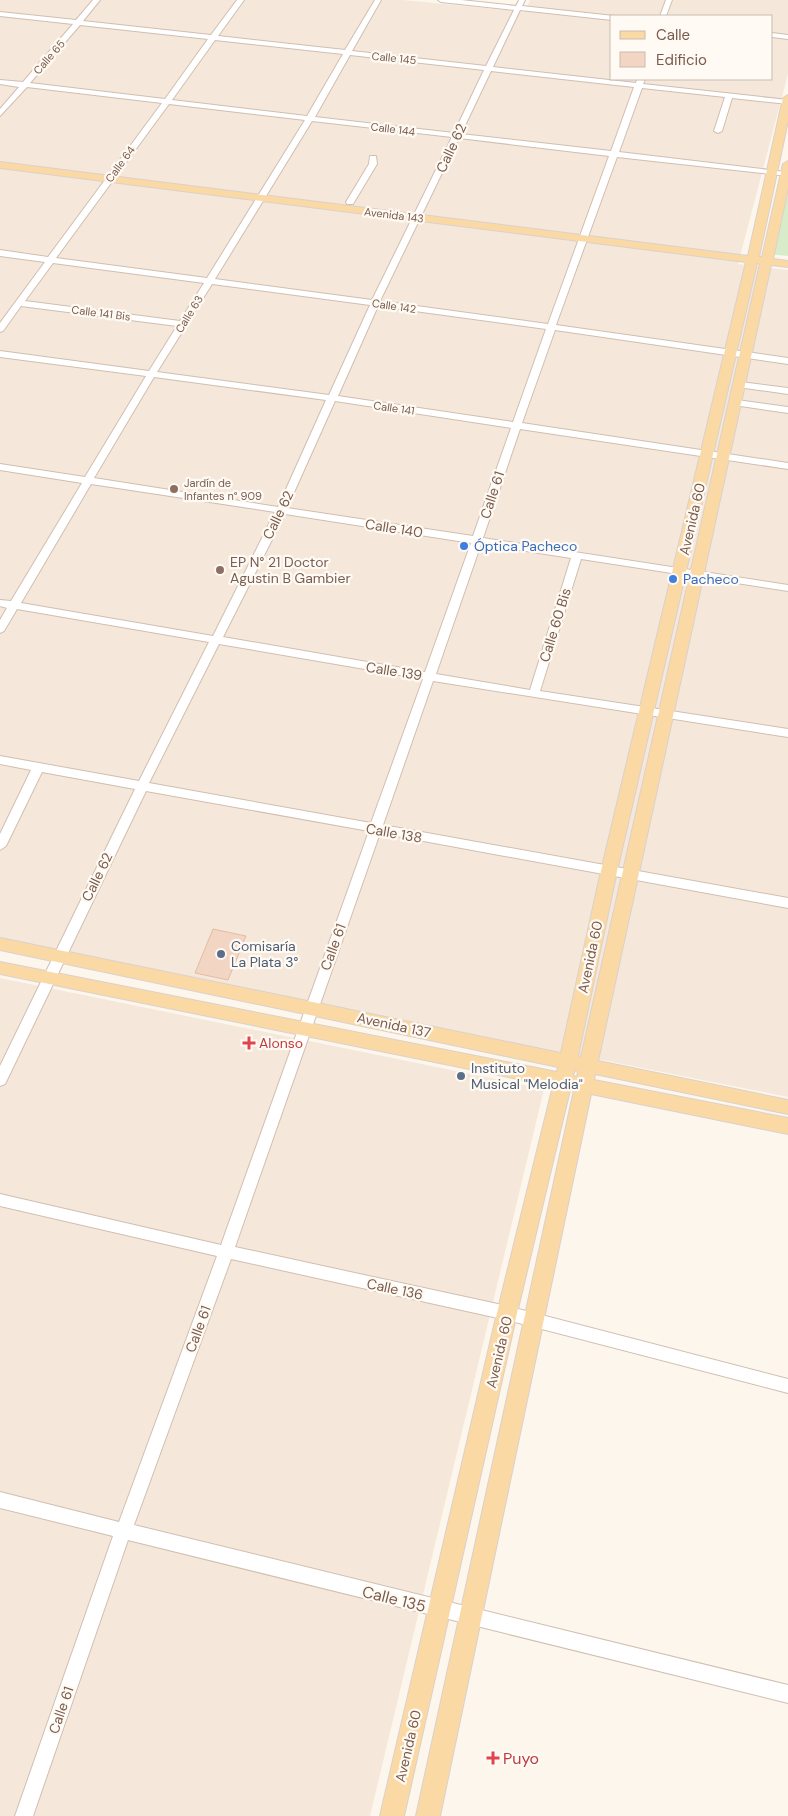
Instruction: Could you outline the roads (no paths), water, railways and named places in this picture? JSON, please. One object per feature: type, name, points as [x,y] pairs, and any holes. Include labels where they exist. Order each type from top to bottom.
[{"type":"main road","name":"Avenida 60","points":[[392,1816],[507,1313],[565,1071],[609,871],[732,352],[772,172],[784,135],[788,101]]},
{"type":"main road","name":"Avenida 143","points":[[0,159],[585,236],[768,258],[788,258]]},
{"type":"main road","name":"Avenida 143","points":[[0,165],[111,175]]},
{"type":"main road","name":"Avenida 60","points":[[428,1816],[472,1618],[586,1076],[737,403],[787,169]]},
{"type":"main road","name":"Avenida 143","points":[[263,195],[350,202],[419,215]]},
{"type":"main road","name":"Avenida 143","points":[[768,258],[788,264]]},
{"type":"main road","name":"Avenida 137","points":[[0,944],[311,1008],[788,1126]]},
{"type":"main road","name":"Avenida 137","points":[[0,968],[304,1029],[565,1071]]},
{"type":"main road","name":"Avenida 137","points":[[586,1076],[788,1107]]},
{"type":"street","name":"Calle 65","points":[[0,114],[97,0]]},
{"type":"street","name":"Calle 64","points":[[0,329],[165,101],[241,0]]},
{"type":"street","name":"Calle 63","points":[[0,629],[152,373],[310,118],[378,0]]},
{"type":"street","points":[[441,0],[520,4],[610,18]]},
{"type":"street","points":[[663,15],[669,0]]},
{"type":"street","name":"Calle 62","points":[[0,1080],[141,788],[281,510],[375,303],[520,4]]},
{"type":"street","name":"Calle 145","points":[[0,14],[346,53],[610,79]]},
{"type":"street","points":[[773,35],[788,37]]},
{"type":"street","name":"Calle 145","points":[[618,80],[729,96],[788,101]]},
{"type":"street","name":"Calle 144","points":[[0,82],[614,155],[772,172],[787,169]]},
{"type":"street","name":"Calle 61","points":[[24,1816],[123,1532],[226,1252],[477,541],[515,426],[553,327],[640,82]]},
{"type":"street","points":[[718,131],[729,96]]},
{"type":"street","points":[[350,202],[373,164],[373,158]]},
{"type":"street","name":"Calle 142","points":[[0,253],[553,327],[788,361]]},
{"type":"street","name":"Calle 141 Bis","points":[[20,303],[183,324]]},
{"type":"street","name":"Calle 141","points":[[0,354],[332,398],[788,466]]},
{"type":"street","points":[[740,385],[788,391]]},
{"type":"street","points":[[737,403],[788,410]]},
{"type":"street","name":"Calle 140","points":[[0,467],[788,588]]},
{"type":"street","name":"Calle 60 Bis","points":[[534,694],[577,556]]},
{"type":"street","name":"Calle 139","points":[[0,603],[429,677],[788,733]]},
{"type":"street","name":"Calle 138","points":[[0,760],[141,788],[788,903]]},
{"type":"street","points":[[0,846],[38,768]]},
{"type":"street","name":"Calle 136","points":[[0,1200],[226,1252],[507,1313],[788,1386]]},
{"type":"street","name":"Calle 135","points":[[0,1500],[472,1618],[788,1694]]},
{"type":"place","name":"Jardín de Infantes n° 909","points":[[174,489]]},
{"type":"place","name":"Óptica Pacheco","points":[[464,546]]},
{"type":"place","name":"EP N° 21 Doctor Agustin B Gambier","points":[[220,570]]},
{"type":"place","name":"Pacheco","points":[[673,579]]},
{"type":"place","name":"Comisaría La Plata 3°","points":[[221,954]]},
{"type":"place","name":"Alonso","points":[[249,1043]]},
{"type":"place","name":"Instituto Musical \"Melodia\"","points":[[461,1076]]},
{"type":"place","name":"Puyo","points":[[493,1758]]}]
